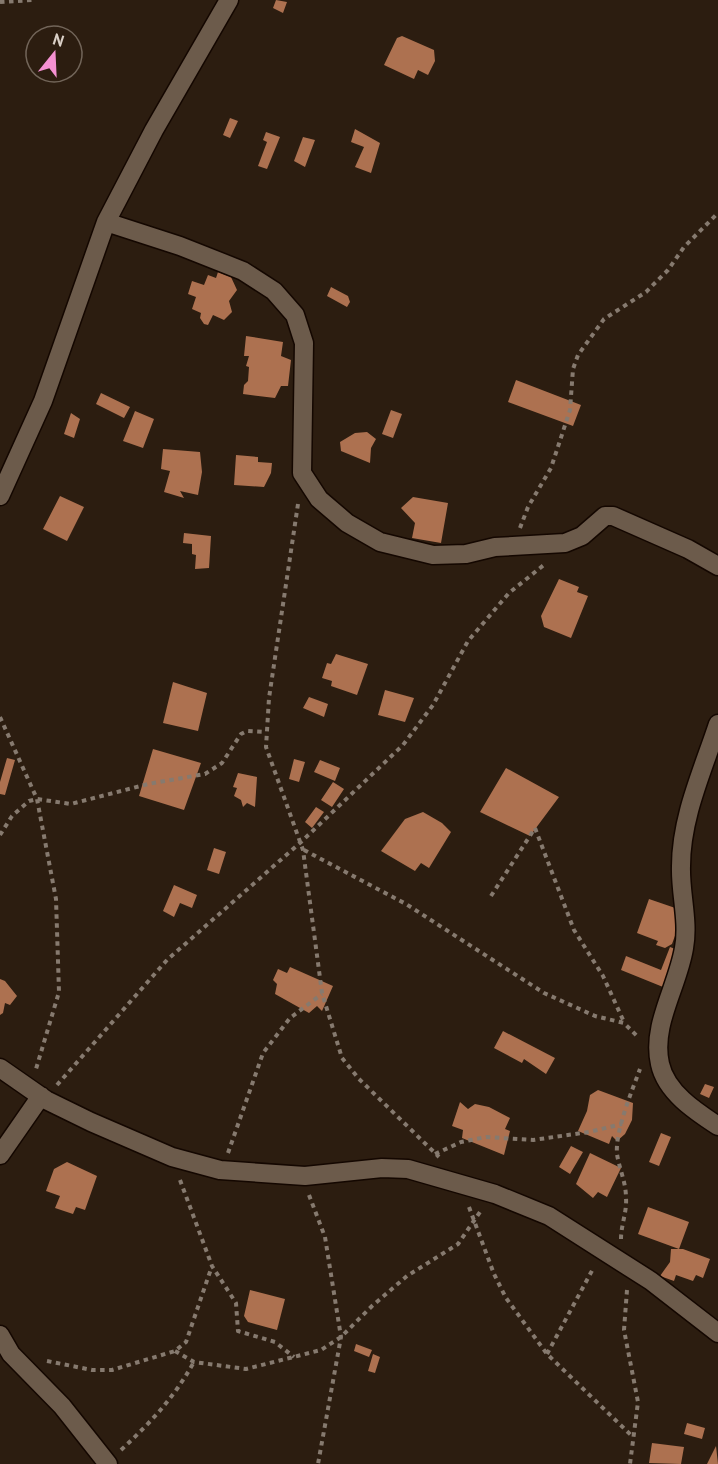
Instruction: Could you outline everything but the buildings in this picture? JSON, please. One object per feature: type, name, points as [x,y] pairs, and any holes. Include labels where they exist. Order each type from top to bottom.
[{"type":"street","points":[[0,496],[43,401],[106,222],[154,130],[229,0]]},
{"type":"street","points":[[106,222],[180,246],[243,270],[274,291],[295,315],[304,343],[302,472],[319,499],[347,523],[380,542],[434,555],[466,554],[495,547],[565,543],[582,536],[605,516],[613,516],[688,549],[718,567]]},
{"type":"street","points":[[718,724],[686,823],[680,865],[686,926],[684,949],[654,1050],[668,1083],[679,1096],[718,1126]]},
{"type":"street","points":[[0,1068],[39,1095],[172,1157],[220,1170],[305,1176],[382,1168],[408,1169],[526,1205],[549,1216],[651,1281],[718,1333]]},
{"type":"street","points":[[0,1155],[39,1095]]},
{"type":"street","points":[[0,1335],[12,1354],[62,1406],[107,1463]]},
{"type":"path","points":[[0,3],[33,0]]},
{"type":"path","points":[[513,546],[528,507],[551,468],[570,410],[573,369],[578,355],[604,319],[646,292],[668,270],[684,247],[718,213]]},
{"type":"path","points":[[302,472],[266,732],[266,747],[272,771],[303,850],[322,993],[342,1058],[359,1079],[437,1153]]},
{"type":"path","points":[[39,1095],[167,960],[301,842],[403,745],[433,705],[468,641],[509,593],[535,574],[565,543]]},
{"type":"path","points":[[0,717],[37,799],[54,888],[60,970],[39,1095]]},
{"type":"path","points":[[0,835],[20,807],[37,799],[71,804],[148,784],[205,774],[222,763],[241,734],[247,731],[266,732]]},
{"type":"path","points":[[490,896],[535,828],[574,930],[603,976],[624,1023],[654,1050],[634,1085],[617,1141],[617,1156],[627,1198],[621,1239],[629,1267],[624,1330],[638,1402],[630,1464]]},
{"type":"path","points":[[303,850],[406,904],[544,993],[595,1016],[624,1023]]},
{"type":"path","points":[[220,1170],[263,1053],[290,1018],[322,993]]},
{"type":"path","points":[[408,1169],[461,1142],[486,1137],[533,1140],[589,1132],[622,1124]]},
{"type":"path","points":[[172,1157],[212,1266],[236,1303],[238,1331],[275,1342],[294,1357]]},
{"type":"path","points":[[305,1176],[325,1237],[341,1337],[318,1464]]},
{"type":"path","points":[[456,1183],[475,1219],[494,1274],[506,1298],[547,1354],[633,1437]]},
{"type":"path","points":[[175,1350],[194,1362],[246,1368],[321,1350],[341,1337],[407,1276],[458,1244],[475,1219]]},
{"type":"path","points":[[547,1354],[603,1250]]},
{"type":"path","points":[[12,1354],[92,1370],[134,1365],[175,1350],[186,1342],[212,1266]]},
{"type":"path","points":[[107,1463],[160,1413],[176,1393],[194,1362]]}]
